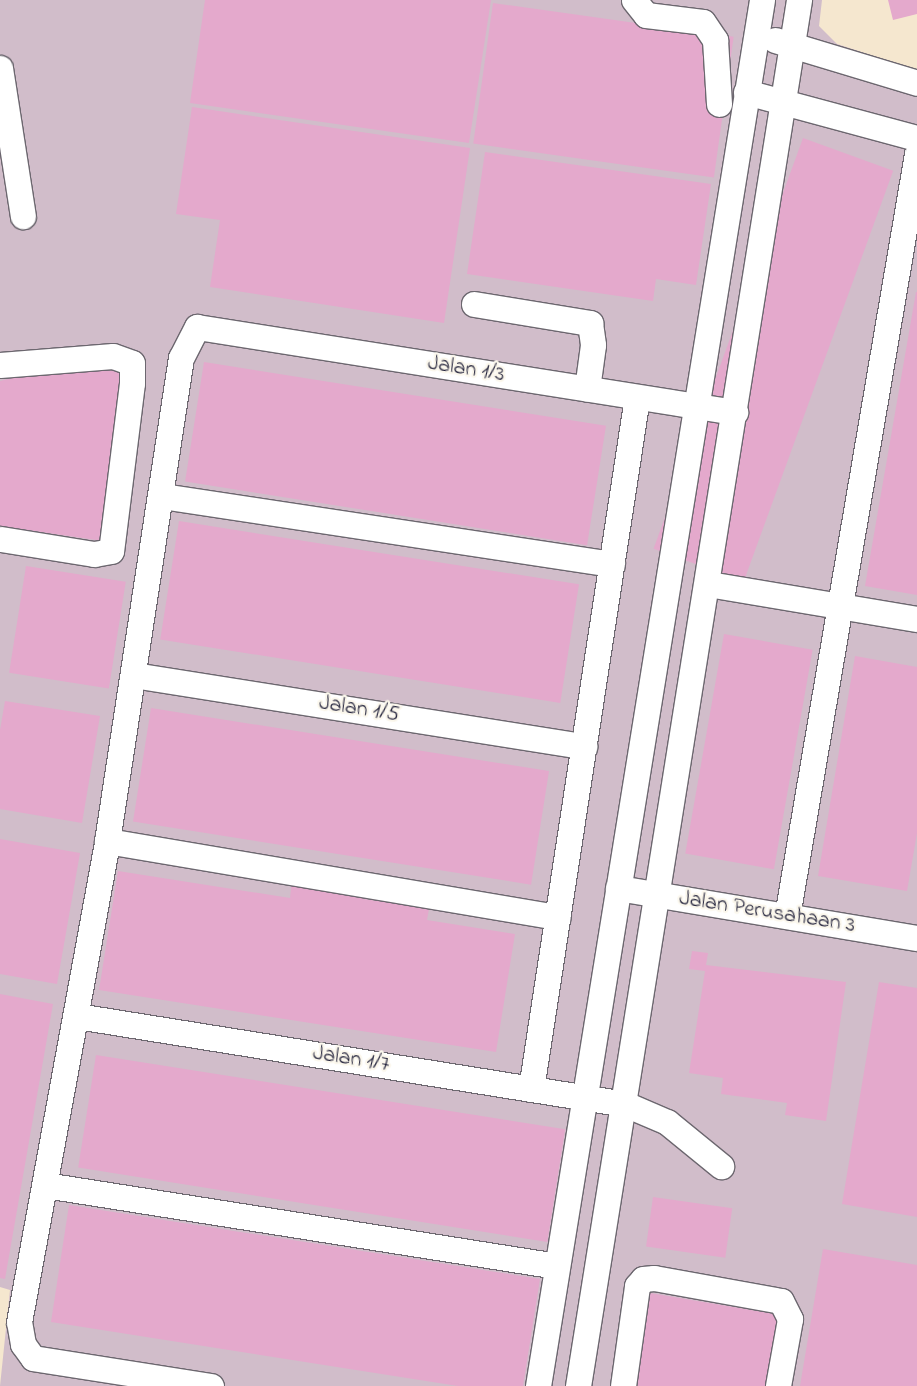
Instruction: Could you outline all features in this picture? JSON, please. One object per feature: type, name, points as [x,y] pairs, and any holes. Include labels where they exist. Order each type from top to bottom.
[{"type":"street","points":[[634,0],[646,15],[703,22],[715,40],[719,104]]},
{"type":"street","points":[[538,1386],[762,0]]},
{"type":"street","points":[[578,1386],[659,895],[784,100],[798,0]]},
{"type":"street","points":[[756,36],[792,43],[917,83]]},
{"type":"street","points":[[0,68],[24,216]]},
{"type":"street","points":[[746,92],[784,100],[917,138]]},
{"type":"street","points":[[787,916],[917,154]]},
{"type":"street","points":[[474,304],[590,323],[593,345],[588,389]]},
{"type":"street","name":"Jalan 1/3","points":[[162,496],[181,358],[197,327],[735,412]]},
{"type":"street","points":[[0,365],[113,356],[132,363],[132,383],[111,551],[94,554],[0,539]]},
{"type":"street","points":[[531,1089],[637,397]]},
{"type":"street","points":[[211,1386],[33,1358],[23,1344],[18,1322],[77,1016],[162,496],[612,564]]},
{"type":"street","points":[[708,584],[917,619]]},
{"type":"street","name":"Jalan 1/5","points":[[134,675],[584,746]]},
{"type":"street","points":[[107,841],[558,916]]},
{"type":"street","name":"Jalan Perusahaan 3","points":[[618,888],[917,938]]},
{"type":"street","name":"Jalan 1/7","points":[[77,1016],[625,1104],[668,1122],[721,1166]]},
{"type":"street","points":[[45,1185],[557,1266]]},
{"type":"street","points":[[623,1386],[637,1286],[643,1279],[654,1278],[781,1302],[790,1319],[778,1386]]},
{"type":"shaded area","points":[[0,0],[822,0],[819,26],[837,44],[917,70],[917,1386],[0,1386],[10,1290],[0,1287]]},
{"type":"building","points":[[205,0],[491,0],[469,143],[190,103]]},
{"type":"building","points":[[888,0],[917,0],[917,14],[893,20]]},
{"type":"building","points":[[493,3],[734,37],[714,177],[473,144]]},
{"type":"building","points":[[192,107],[470,148],[444,323],[210,287],[220,220],[176,214]]},
{"type":"building","points":[[803,138],[893,171],[744,581],[654,549]]},
{"type":"building","points":[[485,152],[711,184],[696,285],[656,279],[653,301],[467,274]]},
{"type":"building","points":[[917,292],[917,595],[865,586]]},
{"type":"building","points":[[204,362],[606,426],[587,545],[185,482]]},
{"type":"building","points":[[66,364],[129,373],[110,542],[0,526],[0,381]]},
{"type":"building","points":[[179,521],[579,584],[560,703],[160,640]]},
{"type":"building","points":[[26,566],[126,582],[109,688],[9,673]]},
{"type":"building","points":[[724,634],[813,650],[774,869],[685,854]]},
{"type":"building","points":[[855,656],[917,667],[917,833],[907,891],[818,876]]},
{"type":"building","points":[[5,701],[100,716],[82,823],[0,809],[0,730]]},
{"type":"building","points":[[151,708],[549,771],[531,885],[133,822]]},
{"type":"building","points":[[0,839],[80,853],[57,984],[0,974]]},
{"type":"building","points":[[118,871],[290,898],[292,880],[365,891],[364,899],[391,903],[393,892],[431,898],[427,920],[515,934],[496,1052],[99,990]]},
{"type":"building","points":[[692,951],[708,953],[706,965],[846,982],[826,1121],[785,1115],[787,1103],[721,1094],[723,1078],[689,1073],[705,971],[689,969]]},
{"type":"building","points":[[879,982],[917,988],[917,1217],[842,1204]]},
{"type":"building","points":[[0,994],[53,1004],[5,1279],[0,1278]]},
{"type":"building","points":[[96,1055],[565,1129],[547,1242],[78,1168]]},
{"type":"building","points":[[653,1197],[732,1208],[725,1258],[646,1247]]},
{"type":"building","points":[[69,1205],[540,1279],[523,1386],[458,1386],[51,1322]]},
{"type":"building","points":[[823,1249],[917,1265],[917,1386],[800,1386]]},
{"type":"building","points":[[644,1292],[780,1315],[768,1386],[628,1386]]}]
